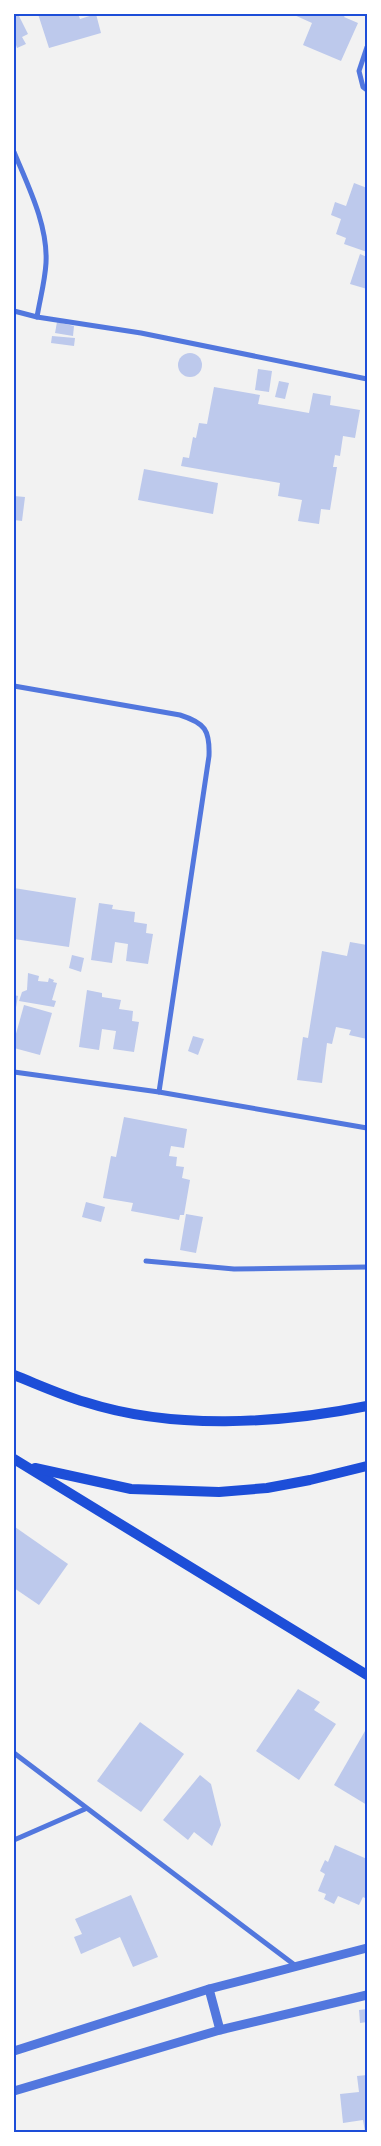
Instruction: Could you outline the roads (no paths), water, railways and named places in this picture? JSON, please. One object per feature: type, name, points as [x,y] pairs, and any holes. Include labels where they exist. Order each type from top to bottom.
[{"type":"main road","points":[[14,1375],[77,1400],[102,1407],[138,1414],[196,1420],[228,1422],[318,1415],[367,1406]]},
{"type":"main road","points":[[14,1459],[367,1675]]},
{"type":"main road","points":[[24,1465],[132,1489],[219,1492],[276,1487],[367,1466]]},
{"type":"street","points":[[367,47],[359,71],[363,87],[367,90]]},
{"type":"street","points":[[14,152],[38,215],[44,240],[46,262],[37,317]]},
{"type":"street","points":[[14,311],[37,317],[141,332],[367,379]]},
{"type":"street","points":[[14,686],[180,715],[194,719],[205,728],[209,742],[208,756],[159,1092]]},
{"type":"street","points":[[14,1072],[159,1092],[367,1128]]},
{"type":"street","points":[[146,1261],[234,1269],[367,1268]]},
{"type":"street","points":[[14,1753],[296,1966]]},
{"type":"street","points":[[14,1840],[86,1809]]},
{"type":"street","points":[[14,2051],[209,1989],[367,1948]]},
{"type":"street","points":[[209,1989],[220,2030]]},
{"type":"street","points":[[14,2091],[220,2030],[367,1995]]}]
